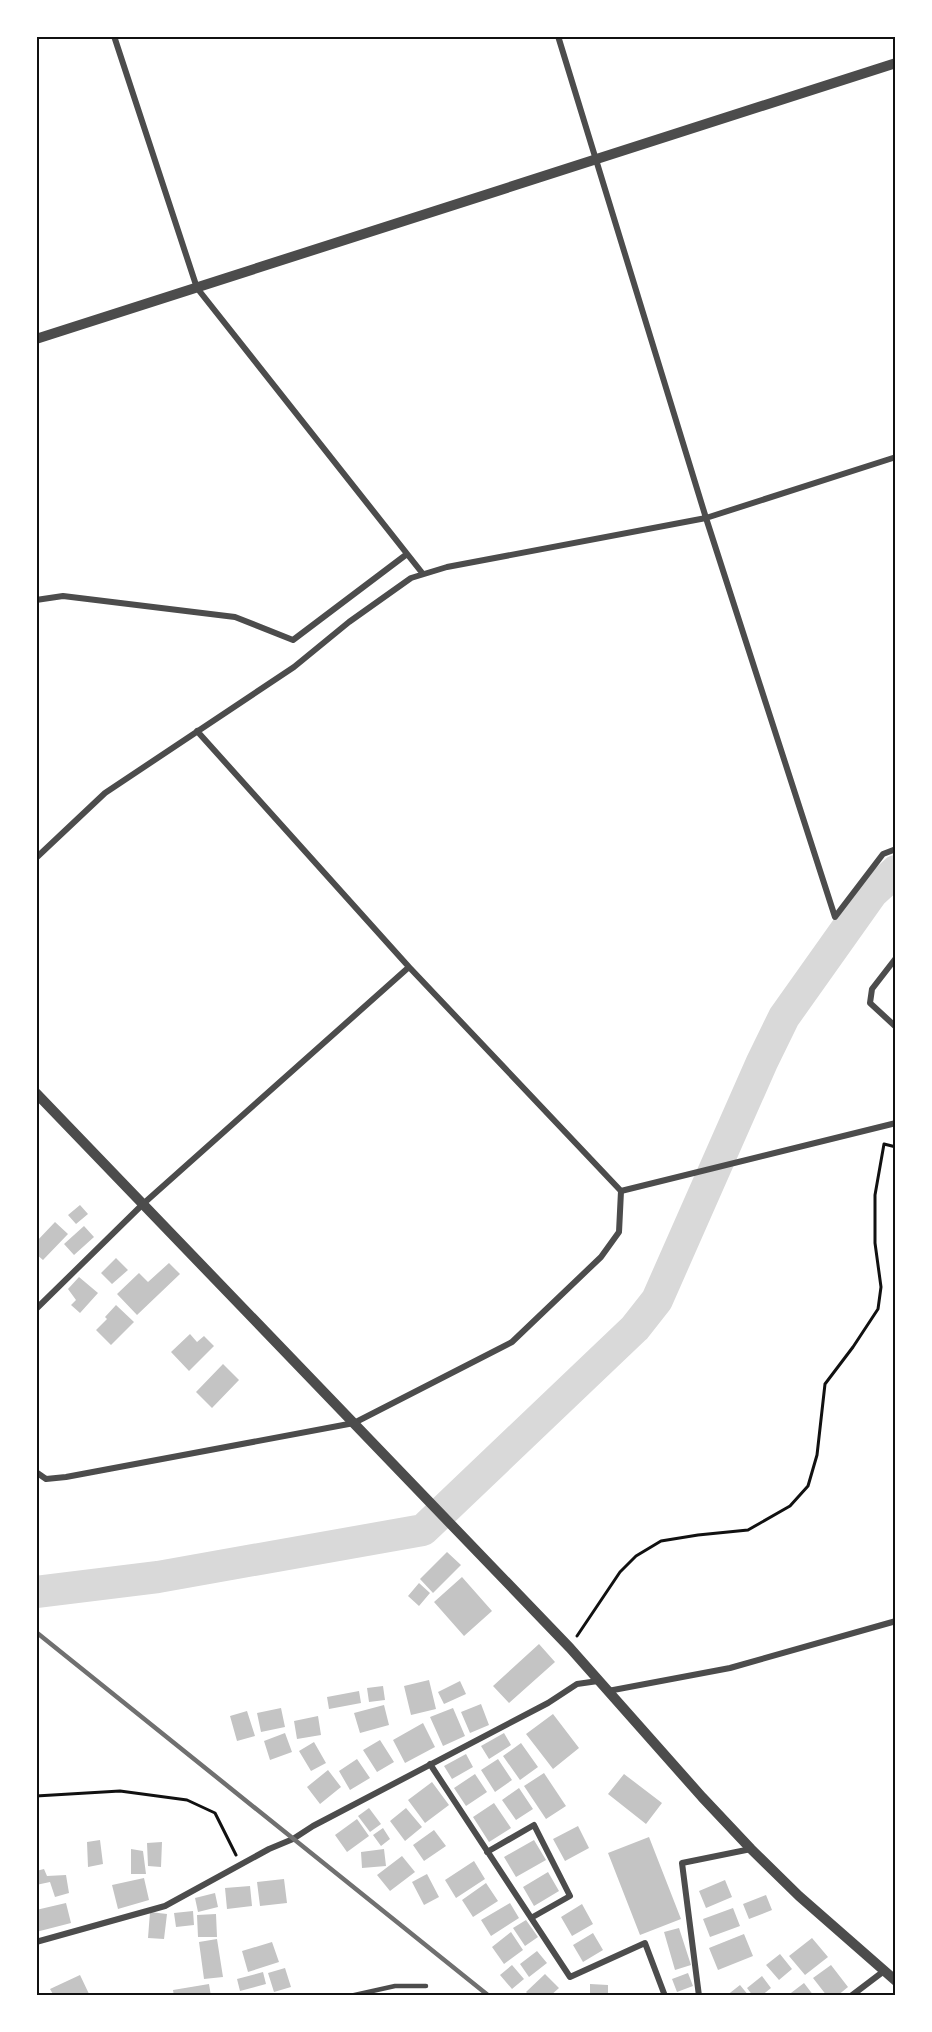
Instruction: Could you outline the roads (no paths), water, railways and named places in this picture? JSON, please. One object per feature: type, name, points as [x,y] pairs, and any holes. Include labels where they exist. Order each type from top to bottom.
[{"type":"street","points":[[114,36],[197,288],[423,574]]},
{"type":"street","points":[[558,36],[706,518],[835,916],[884,854],[896,849]]},
{"type":"street","points":[[36,339],[896,63]]},
{"type":"street","points":[[36,858],[105,793],[294,667],[349,622],[411,578],[447,567],[706,518],[896,457]]},
{"type":"street","points":[[36,600],[63,596],[235,617],[293,640],[407,554]]},
{"type":"street","points":[[36,1472],[46,1479],[66,1477],[354,1423],[512,1342],[601,1257],[619,1232],[621,1191],[409,967],[196,731]]},
{"type":"street","points":[[896,958],[872,989],[870,1003],[896,1027]]},
{"type":"street","points":[[36,1309],[143,1204],[409,967]]},
{"type":"street","points":[[36,1093],[570,1648],[751,1849],[799,1896],[896,1981]]},
{"type":"street","points":[[621,1191],[896,1124]]},
{"type":"street","points":[[607,1691],[730,1668],[896,1621]]},
{"type":"street","points":[[36,1942],[165,1906],[548,1703],[577,1684],[598,1681]]},
{"type":"street","points":[[430,1764],[570,1977],[645,1943],[665,1996]]},
{"type":"street","points":[[488,1852],[534,1825],[570,1896],[531,1918]]},
{"type":"street","points":[[699,1996],[682,1863],[751,1849]]},
{"type":"street","points":[[851,1996],[884,1971]]},
{"type":"lane","points":[[350,1996],[395,1986],[426,1986]]},
{"type":"waterway","points":[[36,1592],[158,1577],[423,1530],[635,1328],[657,1300],[784,1017],[872,893],[896,871]]},
{"type":"railway","points":[[36,1632],[489,1996]]}]
